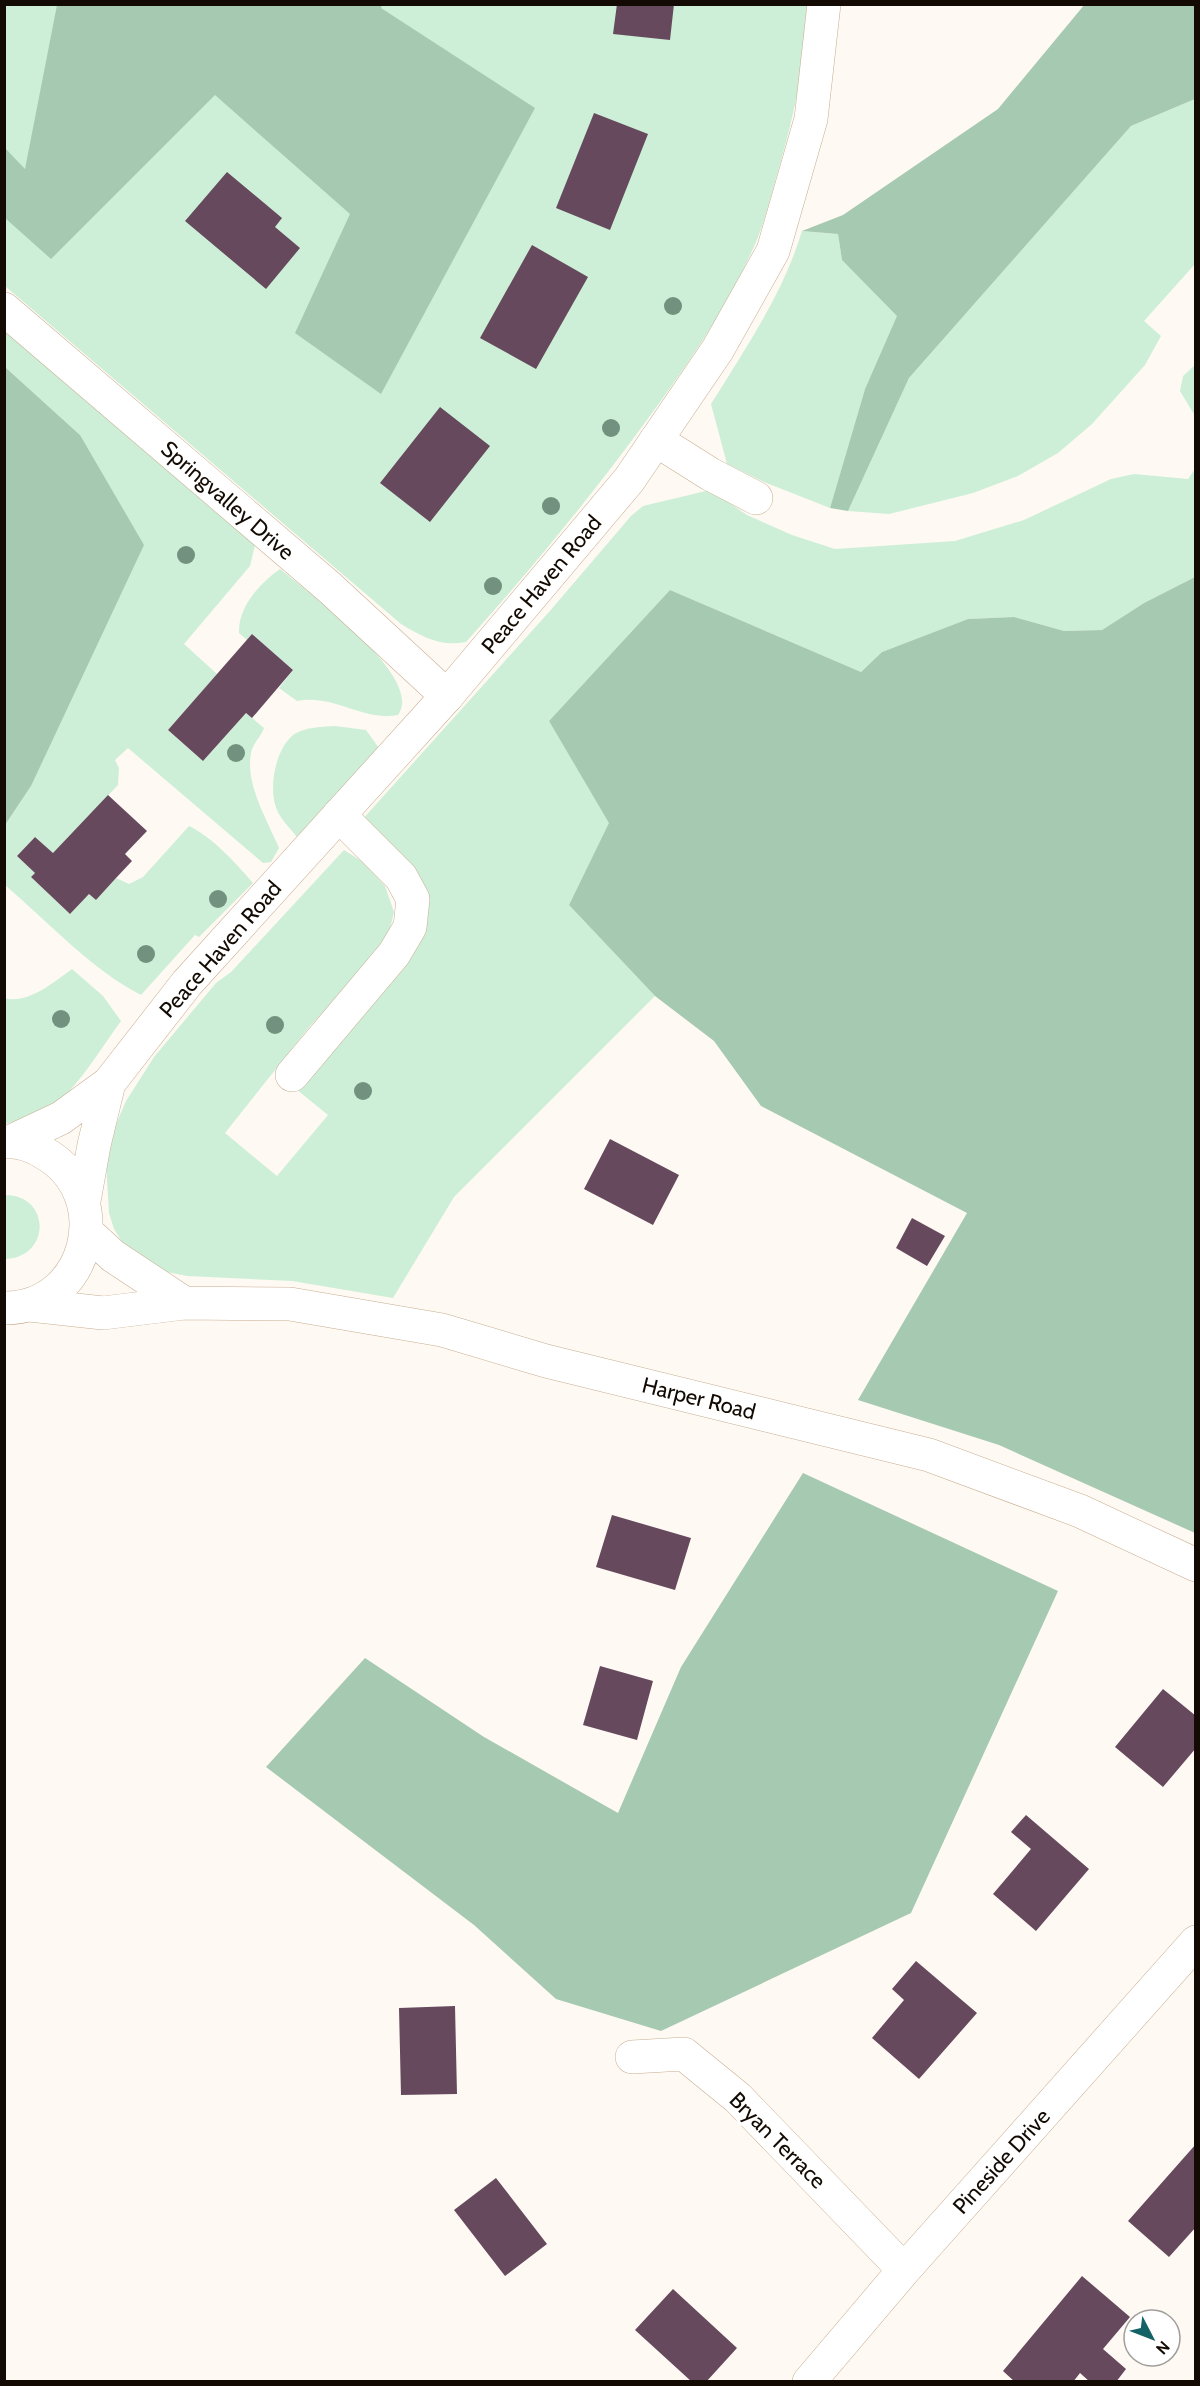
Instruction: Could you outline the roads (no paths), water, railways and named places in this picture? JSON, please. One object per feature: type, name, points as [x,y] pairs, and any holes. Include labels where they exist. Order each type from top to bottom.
[{"type":"street","name":"Peace Haven Road","points":[[7,1142],[61,1118],[109,1083],[187,983],[447,696],[629,480],[718,349],[773,251],[811,119],[824,4]]},
{"type":"street","name":"Springvalley Drive","points":[[4,309],[329,587],[447,696]]},
{"type":"street","points":[[656,440],[710,474],[756,498]]},
{"type":"street","points":[[292,1075],[394,954],[410,927],[413,898],[400,877],[339,815]]},
{"type":"street","name":"Peace Haven Road","points":[[17,1306],[52,1293],[70,1277],[82,1256],[94,1145],[109,1083]]},
{"type":"street","points":[[7,1142],[34,1147],[56,1160],[73,1178],[86,1217],[113,1256],[184,1303]]},
{"type":"street","name":"Harper Road","points":[[17,1306],[103,1313],[184,1303],[290,1304],[442,1330],[546,1361],[929,1455],[1080,1511],[1196,1565]]},
{"type":"street","name":"Pineside Drive","points":[[809,2382],[904,2270],[1196,1942]]},
{"type":"street","name":"Bryan Terrace","points":[[632,2057],[684,2054],[738,2098],[904,2270]]}]
